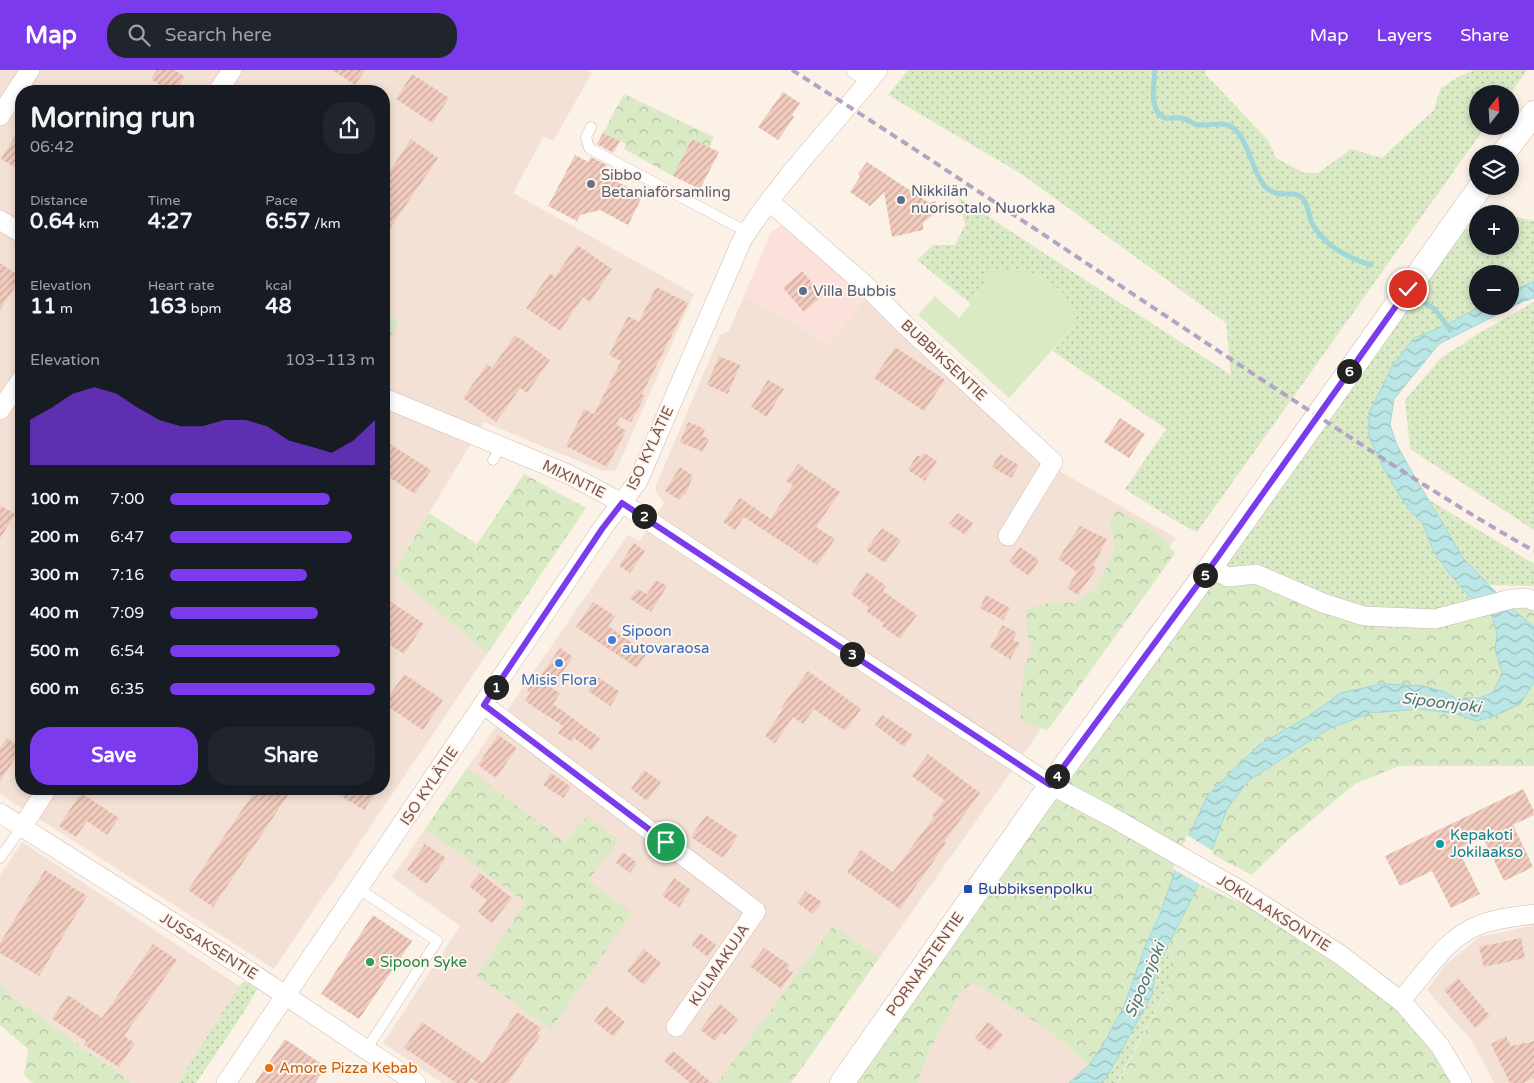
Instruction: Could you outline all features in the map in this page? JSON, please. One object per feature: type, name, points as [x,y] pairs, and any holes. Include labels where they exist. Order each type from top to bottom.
[{"type":"street","points":[[20,85],[30,70]]},
{"type":"street","points":[[222,85],[232,70]]},
{"type":"street","name":"ISO KYLÄTIE","points":[[226,1083],[359,890],[602,529],[638,481],[742,240],[769,201],[868,73]]},
{"type":"street","points":[[0,116],[15,93]]},
{"type":"street","points":[[1510,145],[1534,113]]},
{"type":"street","name":"PORNAISTENTIE","points":[[842,1083],[1050,785],[1210,568],[1475,195]]},
{"type":"street","name":"BUBBIKSENTIE","points":[[769,201],[864,284],[903,323],[1053,462],[1008,536]]},
{"type":"street","points":[[0,220],[15,229]]},
{"type":"street","points":[[0,410],[15,389]]},
{"type":"street","name":"MIXINTIE","points":[[390,401],[497,453],[568,474],[622,503],[1050,785]]},
{"type":"street","points":[[1210,568],[1228,577],[1256,574],[1323,604],[1364,616],[1435,619],[1511,599],[1527,598],[1534,601]]},
{"type":"street","name":"KULMAKUJA","points":[[484,705],[756,911],[676,1027]]},
{"type":"street","name":"JOKILAAKSONTIE","points":[[1050,785],[1159,842],[1244,892],[1342,956],[1400,1001],[1440,1046],[1462,1083]]},
{"type":"street","points":[[22,827],[43,795]]},
{"type":"street","name":"JUSSAKSENTIE","points":[[0,813],[286,995],[416,1083]]},
{"type":"street","points":[[1400,1001],[1438,956],[1452,942],[1465,933],[1477,926],[1534,914]]},
{"type":"lane","points":[[591,127],[586,137],[589,148],[747,232]]},
{"type":"lane","points":[[0,858],[22,827]]},
{"type":"lane","points":[[359,890],[437,941],[366,1050]]},
{"type":"shaded area","points":[[0,70],[586,70],[592,73],[553,141],[544,136],[513,193],[694,294],[616,470],[603,471],[484,422],[393,573],[487,654],[274,969],[0,794]]},
{"type":"shaded area","points":[[782,225],[866,298],[830,343],[744,296],[771,232]]},
{"type":"shaded area","points":[[744,296],[829,343],[866,298],[1044,462],[1176,538],[791,1083],[442,1083],[383,1043],[460,926],[392,877],[628,535],[640,541],[664,503],[655,490],[657,483],[720,335],[729,331]]},
{"type":"shaded area","points":[[22,842],[239,986],[178,1083],[132,1083],[11,996],[0,983],[0,875]]},
{"type":"shaded area","points":[[1534,925],[1534,1083],[1494,1083],[1472,1041],[1427,990],[1446,964],[1480,937]]},
{"type":"shaded area","points":[[973,982],[1048,1030],[1089,1065],[1069,1083],[918,1083],[927,1056],[960,993]]},
{"type":"green space","points":[[908,70],[1205,70],[1206,75],[1268,140],[1276,158],[1304,173],[1318,173],[1351,149],[1382,158],[1433,111],[1441,88],[1460,76],[1474,70],[1527,70],[1516,85],[1469,85],[1469,135],[1480,135],[1472,145],[1469,145],[1469,150],[1197,532],[1177,522],[1125,489],[1166,429],[1053,351],[1074,326],[991,270],[971,304],[917,260],[933,245],[955,245],[965,225],[958,197],[1231,375],[1226,323],[1023,175],[888,95]]},
{"type":"green space","points":[[624,94],[714,137],[709,147],[692,139],[673,176],[624,149],[626,144],[603,133]]},
{"type":"green space","points":[[1519,218],[1534,221],[1534,286],[1519,288],[1519,265],[1469,265],[1469,313],[1446,325],[1414,338],[1369,413],[1406,505],[1423,524],[1434,552],[1449,573],[1468,595],[1478,601],[1394,618],[1210,568],[1445,237],[1469,229],[1469,255],[1519,255]]},
{"type":"green space","points":[[990,270],[1024,271],[1044,276],[1063,293],[1073,309],[1074,326],[1009,398],[918,315],[935,296],[959,318],[977,296]]},
{"type":"green space","points":[[1534,302],[1534,530],[1410,449],[1405,400],[1441,358],[1511,315],[1519,315],[1519,310]]},
{"type":"green space","points":[[390,315],[399,322],[390,336]]},
{"type":"green space","points":[[524,474],[586,508],[487,654],[393,573],[429,513],[477,544]]},
{"type":"green space","points":[[1428,499],[1534,564],[1534,586],[1489,585],[1463,558]]},
{"type":"green space","points":[[1116,510],[1158,533],[1175,553],[1048,730],[1021,722],[1020,702],[1024,668],[1032,648],[1026,630],[1027,610],[1051,602],[1076,603],[1097,587],[1109,563],[1115,544],[1110,525]]},
{"type":"green space","points":[[1210,568],[1256,574],[1364,616],[1484,608],[1492,616],[1497,634],[1495,649],[1502,673],[1493,693],[1474,698],[1457,697],[1444,692],[1341,693],[1307,717],[1259,745],[1179,859],[1161,912],[1145,947],[1124,1006],[1103,1045],[1089,1065],[1048,1030],[973,982],[960,993],[927,1056],[918,1083],[842,1083]]},
{"type":"green space","points":[[1534,601],[1534,627],[1509,606]]},
{"type":"green space","points":[[1534,682],[1534,766],[1399,766],[1355,784],[1290,838],[1252,875],[1210,853],[1227,809],[1248,781],[1328,729],[1370,713],[1421,709],[1457,714],[1476,721],[1520,704]]},
{"type":"green space","points":[[467,768],[565,842],[587,816],[619,841],[588,880],[632,913],[551,1029],[477,976],[526,902],[425,829]]},
{"type":"green space","points":[[1199,884],[1289,922],[1400,1001],[1462,1083],[1118,1083],[1173,976],[1168,946]]},
{"type":"green space","points":[[833,926],[879,958],[791,1083],[717,1083]]},
{"type":"green space","points":[[1168,946],[1173,976],[1117,1083],[1101,1083],[1106,1078],[1152,995],[1156,969]]},
{"type":"green space","points":[[244,982],[258,988],[242,1015],[196,1083],[178,1083],[239,986]]},
{"type":"green space","points":[[0,983],[11,996],[132,1083],[33,1083],[24,1075],[28,1049],[0,1025]]},
{"type":"water","points":[[1534,282],[1534,298],[1519,304],[1519,288]]},
{"type":"water","name":"Sipoonjoki","points":[[1469,313],[1469,315],[1496,315],[1439,344],[1394,399],[1390,425],[1397,445],[1409,467],[1463,558],[1509,606],[1534,627],[1534,682],[1520,704],[1497,715],[1476,721],[1457,714],[1421,709],[1370,713],[1328,729],[1248,781],[1227,809],[1199,884],[1156,969],[1152,995],[1106,1078],[1101,1083],[1069,1083],[1089,1065],[1103,1045],[1124,1006],[1145,947],[1161,912],[1179,859],[1207,796],[1259,745],[1307,717],[1341,693],[1381,684],[1424,686],[1456,698],[1479,698],[1493,693],[1502,673],[1495,649],[1497,634],[1492,616],[1478,601],[1468,595],[1434,552],[1423,524],[1406,505],[1385,471],[1369,437],[1369,413],[1393,365],[1414,338],[1446,325]]},
{"type":"pier","points":[[1187,835],[1213,851],[1201,885],[1173,869]]},
{"type":"building","points":[[157,70],[175,70],[185,77],[179,85],[160,85],[151,79]]},
{"type":"building","points":[[332,70],[365,70],[355,85]]},
{"type":"building","points":[[412,74],[449,98],[432,123],[396,99]]},
{"type":"building","points":[[783,92],[800,103],[792,115],[794,117],[778,140],[758,127]]},
{"type":"building","points":[[603,133],[620,141],[613,153],[597,144]]},
{"type":"building","points":[[15,137],[15,167],[1,159]]},
{"type":"building","points":[[411,139],[438,158],[390,228],[390,171]]},
{"type":"building","points":[[692,139],[719,152],[700,189],[673,176]]},
{"type":"building","name":"Sibbo Betaniaförsamling","points":[[575,155],[588,162],[591,157],[607,165],[602,174],[643,195],[628,225],[600,210],[580,215],[577,221],[548,206]]},
{"type":"building","name":"Nikkilän nuorisotalo Nuorkka","points":[[867,162],[929,203],[936,201],[934,214],[923,223],[923,230],[892,237],[884,192],[870,206],[850,192],[860,177],[858,174]]},
{"type":"building","points":[[577,245],[612,269],[590,302],[583,297],[560,331],[526,308],[550,273],[555,277]]},
{"type":"building","points":[[0,263],[15,273],[15,286],[0,310]]},
{"type":"building","name":"Villa Bubbis","points":[[802,271],[823,295],[804,312],[783,288]]},
{"type":"building","points":[[656,287],[688,303],[642,394],[645,396],[631,422],[620,417],[616,424],[626,431],[607,467],[566,446],[584,409],[594,414],[621,361],[609,355],[628,316],[639,322]]},
{"type":"building","points":[[515,335],[550,360],[527,393],[520,388],[496,422],[463,398],[487,364],[492,368]]},
{"type":"building","points":[[895,347],[945,380],[924,411],[874,378]]},
{"type":"building","points":[[719,356],[740,365],[728,394],[707,385]]},
{"type":"building","points":[[768,380],[784,389],[767,417],[751,407]]},
{"type":"building","points":[[1120,418],[1145,434],[1129,458],[1104,442]]},
{"type":"building","points":[[688,422],[705,429],[702,436],[709,439],[703,452],[680,442]]},
{"type":"building","points":[[390,444],[431,470],[415,494],[390,478]]},
{"type":"building","points":[[924,453],[937,461],[925,481],[908,470],[917,455],[921,457]]},
{"type":"building","points":[[1000,454],[1019,465],[1011,478],[992,467]]},
{"type":"building","points":[[798,464],[840,492],[816,527],[835,539],[817,565],[744,517],[735,530],[723,522],[740,498],[771,519],[793,485],[786,481]]},
{"type":"building","points":[[680,467],[693,476],[685,495],[679,500],[665,491]]},
{"type":"building","points":[[0,505],[15,514],[0,539]]},
{"type":"building","points":[[958,513],[973,523],[965,535],[949,524]]},
{"type":"building","points":[[1080,526],[1107,539],[1093,566],[1097,568],[1078,595],[1067,588],[1077,572],[1058,559]]},
{"type":"building","points":[[882,528],[901,540],[885,563],[866,550]]},
{"type":"building","points":[[634,543],[645,551],[630,573],[619,566]]},
{"type":"building","points":[[1020,547],[1039,560],[1029,576],[1009,562]]},
{"type":"building","points":[[867,572],[886,586],[883,591],[917,615],[900,639],[882,626],[884,623],[866,611],[869,607],[851,594]]},
{"type":"building","points":[[656,580],[667,586],[651,612],[630,599],[637,589],[647,594]]},
{"type":"building","points":[[986,595],[1010,608],[1003,620],[980,608]]},
{"type":"building","points":[[390,601],[424,624],[404,654],[390,645]]},
{"type":"building","name":"Sipoon autovaraosa","points":[[593,602],[615,616],[608,626],[647,653],[637,668],[576,627]]},
{"type":"building","points":[[1003,625],[1017,633],[1013,640],[1020,643],[1010,659],[990,647]]},
{"type":"building","points":[[560,648],[573,657],[551,688],[560,693],[553,704],[600,738],[592,751],[574,738],[572,742],[558,733],[563,726],[525,701],[530,693],[527,691],[536,677],[538,679]]},
{"type":"building","points":[[808,671],[861,709],[845,731],[814,709],[803,724],[793,717],[775,743],[765,736],[783,709],[781,708]]},
{"type":"building","points":[[404,674],[443,700],[423,730],[390,708],[390,695]]},
{"type":"building","points":[[598,677],[620,692],[610,706],[588,691]]},
{"type":"building","points":[[882,715],[913,735],[904,747],[875,725]]},
{"type":"building","points":[[498,735],[517,748],[496,778],[478,765]]},
{"type":"building","points":[[7,738],[15,744],[15,758],[0,782],[0,748]]},
{"type":"building","points":[[928,754],[980,793],[944,842],[946,843],[900,909],[847,872],[861,850],[893,872],[934,817],[932,816],[944,800],[912,776]]},
{"type":"building","points":[[644,770],[661,782],[647,801],[631,789]]},
{"type":"building","points":[[551,773],[571,787],[563,798],[543,785]]},
{"type":"building","name":"Kepakoti Jokilaakso","points":[[1523,789],[1534,811],[1534,815],[1513,825],[1533,867],[1504,881],[1483,838],[1458,849],[1480,894],[1451,908],[1432,871],[1400,886],[1385,856]]},
{"type":"building","points":[[80,795],[84,795],[119,818],[107,835],[87,821],[76,837],[59,826]]},
{"type":"building","points":[[252,795],[288,795],[213,907],[188,890]]},
{"type":"building","points":[[339,795],[374,795],[364,810]]},
{"type":"building","points":[[706,815],[738,836],[723,858],[691,837]]},
{"type":"building","points":[[425,844],[446,858],[427,884],[407,870]]},
{"type":"building","points":[[623,852],[637,863],[630,873],[616,863]]},
{"type":"building","points":[[45,870],[87,896],[39,976],[0,953],[0,943]]},
{"type":"building","points":[[480,873],[512,898],[492,923],[478,912],[487,900],[469,886]]},
{"type":"building","points":[[674,878],[691,890],[679,907],[662,896]]},
{"type":"building","points":[[806,891],[822,902],[813,914],[797,903]]},
{"type":"building","name":"Sipoon Syke","points":[[373,915],[412,941],[359,1019],[321,994]]},
{"type":"building","points":[[700,933],[716,945],[708,957],[692,945]]},
{"type":"building","points":[[1521,938],[1525,958],[1484,967],[1479,947]]},
{"type":"building","points":[[153,944],[177,960],[124,1036],[135,1043],[119,1067],[84,1045],[86,1041],[52,1019],[68,995],[102,1018]]},
{"type":"building","points":[[764,948],[790,965],[787,969],[793,972],[781,989],[750,966]]},
{"type":"building","points":[[644,949],[661,963],[644,985],[627,971]]},
{"type":"building","points":[[1458,978],[1490,1016],[1475,1028],[1444,990]]},
{"type":"building","points":[[720,1004],[738,1019],[725,1035],[722,1032],[715,1041],[700,1030]]},
{"type":"building","points":[[606,1006],[625,1022],[614,1037],[594,1021]]},
{"type":"building","points":[[517,1012],[541,1028],[537,1034],[540,1036],[508,1083],[478,1083],[471,1078],[468,1083],[457,1083],[404,1048],[422,1022],[483,1063]]},
{"type":"building","points":[[988,1022],[1003,1035],[990,1051],[975,1038]]},
{"type":"building","points":[[1506,1036],[1511,1046],[1534,1041],[1534,1078],[1523,1083],[1510,1083],[1491,1044]]},
{"type":"building","points":[[285,1039],[326,1067],[315,1083],[255,1083]]},
{"type":"building","points":[[673,1051],[712,1083],[690,1083],[664,1061]]},
{"type":"waterway","points":[[1155,70],[1153,97],[1154,104],[1160,115],[1166,118],[1184,119],[1197,125],[1220,124],[1232,127],[1242,138],[1259,178],[1268,189],[1273,192],[1293,194],[1301,197],[1306,205],[1311,221],[1321,237],[1336,249],[1371,265]]},
{"type":"waterway","points":[[1415,298],[1428,304],[1450,330]]},
{"type":"railway","points":[[792,70],[1432,490],[1534,551]]},
{"type":"place","name":"Sibbo Betaniaförsamling","points":[[591,184]]},
{"type":"place","name":"Nikkilän nuorisotalo Nuorkka","points":[[901,200]]},
{"type":"place","name":"Villa Bubbis","points":[[803,291]]},
{"type":"place","name":"Sipoon autovaraosa","points":[[612,640]]},
{"type":"place","name":"Misis Flora","points":[[559,663]]},
{"type":"place","name":"Kepakoti Jokilaakso","points":[[1440,844]]},
{"type":"place","name":"Bubbiksenpolku","points":[[968,889]]},
{"type":"place","name":"Sipoon Syke","points":[[370,962]]},
{"type":"place","name":"Amore Pizza Kebab","points":[[269,1068]]},
{"type":"route","points":[[666,842],[484,705],[602,529],[622,503],[645,516],[1050,785],[1210,568],[1408,289]]}]
